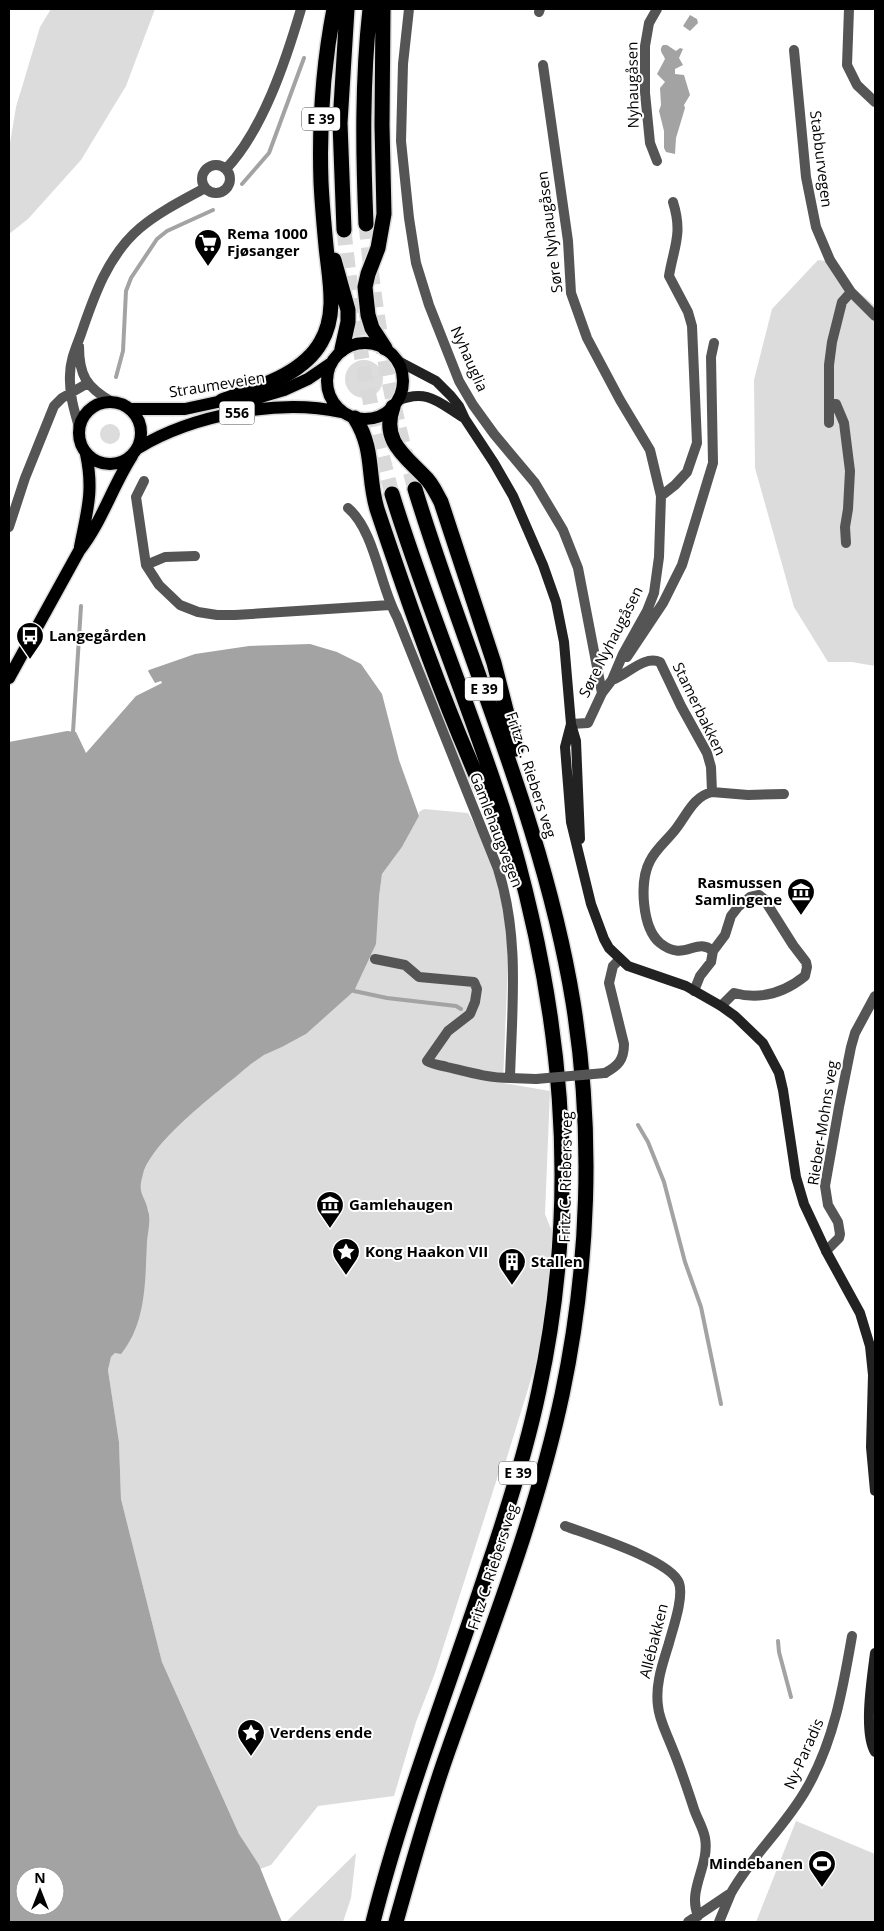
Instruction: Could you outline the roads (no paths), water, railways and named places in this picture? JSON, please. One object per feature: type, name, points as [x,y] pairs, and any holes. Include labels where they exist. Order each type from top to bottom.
[{"type":"highway","name":"E 39","points":[[222,401],[279,378],[299,366],[321,343],[331,318],[320,144],[324,74],[334,9]]},
{"type":"highway","name":"E 39","points":[[344,230],[340,123],[347,9]]},
{"type":"highway","points":[[366,224],[363,112],[370,9]]},
{"type":"highway","points":[[384,9],[382,125],[384,214],[378,248],[365,286],[368,315],[372,328],[385,348]]},
{"type":"highway","name":"E 39","points":[[324,230],[348,310],[348,322],[342,350]]},
{"type":"highway","name":"E 39","points":[[395,404],[390,425],[395,446],[425,477],[438,496],[494,663],[509,728],[528,791],[549,889]]},
{"type":"highway","name":"E 39","points":[[348,415],[366,441],[374,499],[407,597],[448,707],[487,802],[513,844]]},
{"type":"highway","name":"Fritz C. Riebers veg","points":[[396,1922],[425,1818],[535,1498],[561,1398],[576,1313],[584,1218],[584,1109],[573,1003],[549,889],[510,762],[452,602],[415,489]]},
{"type":"highway","name":"Fritz C. Riebers veg","points":[[372,1922],[404,1813],[515,1485],[539,1394],[554,1309],[559,1267],[563,1192],[559,1078],[543,971],[513,844],[486,761],[392,494]]},
{"type":"main road","points":[[342,350],[350,345],[368,342],[385,348],[398,361],[442,387],[459,406],[465,419],[494,463],[513,496],[529,530],[556,602],[564,642],[571,724],[565,747],[568,802],[591,904],[600,932],[609,948],[628,966],[694,991],[721,1006],[745,1025],[763,1043],[779,1073],[796,1177],[807,1213],[860,1313],[870,1346],[873,1375],[871,1447],[875,1491]]},
{"type":"main road","name":"E 39","points":[[342,350],[330,364],[326,381],[327,390],[335,406],[348,415]]},
{"type":"main road","name":"E 39","points":[[395,404],[403,386],[403,378],[398,361]]},
{"type":"main road","name":"Straumeveien","points":[[130,409],[185,409],[222,401],[257,398],[284,390],[308,379],[330,364]]},
{"type":"main road","points":[[348,415],[365,419],[376,418],[385,414],[395,404],[411,395],[421,395],[446,405],[465,419]]},
{"type":"main road","points":[[79,427],[91,409],[97,405],[112,402]]},
{"type":"main road","name":"556","points":[[79,427],[81,446],[93,460],[103,464],[114,465],[124,462],[135,452],[142,438],[141,427],[137,417],[130,409],[122,404],[112,402]]},
{"type":"main road","name":"Straumeveien","points":[[9,678],[79,551],[92,535],[122,471],[135,452],[160,435],[184,425],[248,410],[304,406],[348,415]]},
{"type":"main road","name":"Straumeveien","points":[[79,551],[90,499],[91,476],[86,454]]},
{"type":"main road","points":[[875,1653],[870,1740],[875,1752]]},
{"type":"street","points":[[226,169],[244,148],[262,114],[301,9]]},
{"type":"street","name":"Nyhauglia","points":[[409,9],[403,64],[401,141],[416,263],[429,305],[459,381],[473,405],[494,434],[535,483],[563,530],[578,568],[602,693]]},
{"type":"street","name":"Nyhaugåsen","points":[[657,9],[649,23],[645,46],[645,93],[650,143],[658,161]]},
{"type":"street","points":[[849,9],[847,65],[857,85],[875,102]]},
{"type":"street","name":"Stabburvegen","points":[[794,50],[809,199],[816,227],[830,260],[851,292],[875,316]]},
{"type":"street","name":"Søre Nyhaugåsen","points":[[543,65],[568,241],[571,293],[587,338],[620,400],[650,450],[662,496],[659,557],[654,593],[647,611],[629,642],[612,680],[602,693],[588,723],[571,724]]},
{"type":"street","points":[[217,165],[226,169],[230,178],[224,190],[213,193],[205,188],[202,177],[207,168],[217,165]]},
{"type":"street","points":[[79,427],[71,392],[71,363],[101,282],[109,266],[126,242],[139,228],[164,211],[205,188]]},
{"type":"street","points":[[662,496],[687,472],[697,443],[692,326],[688,312],[669,276],[677,243],[678,230],[678,217],[673,202]]},
{"type":"street","points":[[829,423],[829,365],[832,342],[842,302],[851,292]]},
{"type":"street","points":[[79,340],[80,363],[88,383],[95,392],[112,402]]},
{"type":"street","points":[[620,663],[629,655],[663,603],[682,565],[713,463],[711,357],[714,343]]},
{"type":"street","points":[[9,527],[25,478],[52,411],[58,402],[88,383]]},
{"type":"street","points":[[829,404],[836,404],[844,423],[850,471],[845,528],[846,543]]},
{"type":"street","points":[[144,481],[136,497],[146,565],[166,594],[180,605],[198,612],[217,615],[390,605]]},
{"type":"street","name":"Gamlehaugvegen","points":[[348,508],[359,522],[368,539],[385,585],[390,605],[435,712],[503,886],[509,910],[514,984],[510,1078]]},
{"type":"street","points":[[146,565],[165,557],[195,556]]},
{"type":"street","name":"Stamerbakken","points":[[612,680],[626,675],[638,665],[647,661],[656,660],[660,662],[681,706],[707,753],[711,767],[712,792]]},
{"type":"street","points":[[713,951],[708,947],[700,945],[676,952],[660,943],[648,924],[643,896],[646,870],[652,857],[674,832],[694,802],[702,795],[712,792],[748,795],[784,794]]},
{"type":"street","points":[[694,991],[700,976],[711,962],[713,951],[725,935],[731,916],[750,897],[759,895],[764,899],[806,962],[805,976],[786,989],[768,995],[754,997],[734,993],[721,1006]]},
{"type":"street","points":[[375,959],[405,965],[419,977],[474,982],[477,989],[475,1002],[470,1014],[448,1031],[428,1061],[467,1073],[493,1078],[536,1079],[605,1073],[617,1067],[624,1053],[624,1044],[609,983],[614,966],[620,959]]},
{"type":"street","name":"Rieber-Mohns veg","points":[[826,1251],[839,1238],[840,1234],[838,1222],[828,1205],[825,1186],[839,1107],[853,1040],[875,996]]},
{"type":"street","name":"Allébakken","points":[[565,1526],[650,1559],[670,1572],[679,1582],[680,1598],[658,1682],[657,1697],[660,1717],[686,1780],[705,1839],[702,1868],[695,1890],[695,1906],[698,1916]]},
{"type":"street","name":"Ny-Paradis","points":[[719,1922],[740,1877],[778,1831],[808,1788],[833,1727],[845,1678],[852,1636]]},
{"type":"street","name":"Ny-Paradis","points":[[688,1922],[731,1893]]},
{"type":"waterway","points":[[242,184],[269,153],[304,58]]},
{"type":"waterway","points":[[116,377],[123,351],[126,291],[131,278],[157,239],[167,231],[213,210]]},
{"type":"waterway","points":[[73,732],[81,606]]},
{"type":"waterway","points":[[354,991],[387,998],[456,1006],[461,1009]]},
{"type":"waterway","points":[[638,1125],[648,1142],[664,1182],[685,1262],[701,1307],[721,1404]]},
{"type":"waterway","points":[[778,1641],[779,1652],[791,1697]]},
{"type":"tunnel","points":[[366,224],[384,358],[415,489]]},
{"type":"tunnel","points":[[344,230],[352,297],[363,363],[376,429],[392,494]]},
{"type":"place","name":"Rema 1000 Fjøsanger","points":[[208,267]]},
{"type":"place","name":"Langegården","points":[[30,660]]},
{"type":"place","name":"Rasmussen Samlingene","points":[[801,916]]},
{"type":"place","name":"Gamlehaugen","points":[[330,1229]]},
{"type":"place","name":"Kong Haakon VII","points":[[346,1276]]},
{"type":"place","name":"Stallen","points":[[512,1286]]},
{"type":"place","name":"Verdens ende","points":[[251,1757]]},
{"type":"place","name":"Mindebanen","points":[[822,1888]]}]
